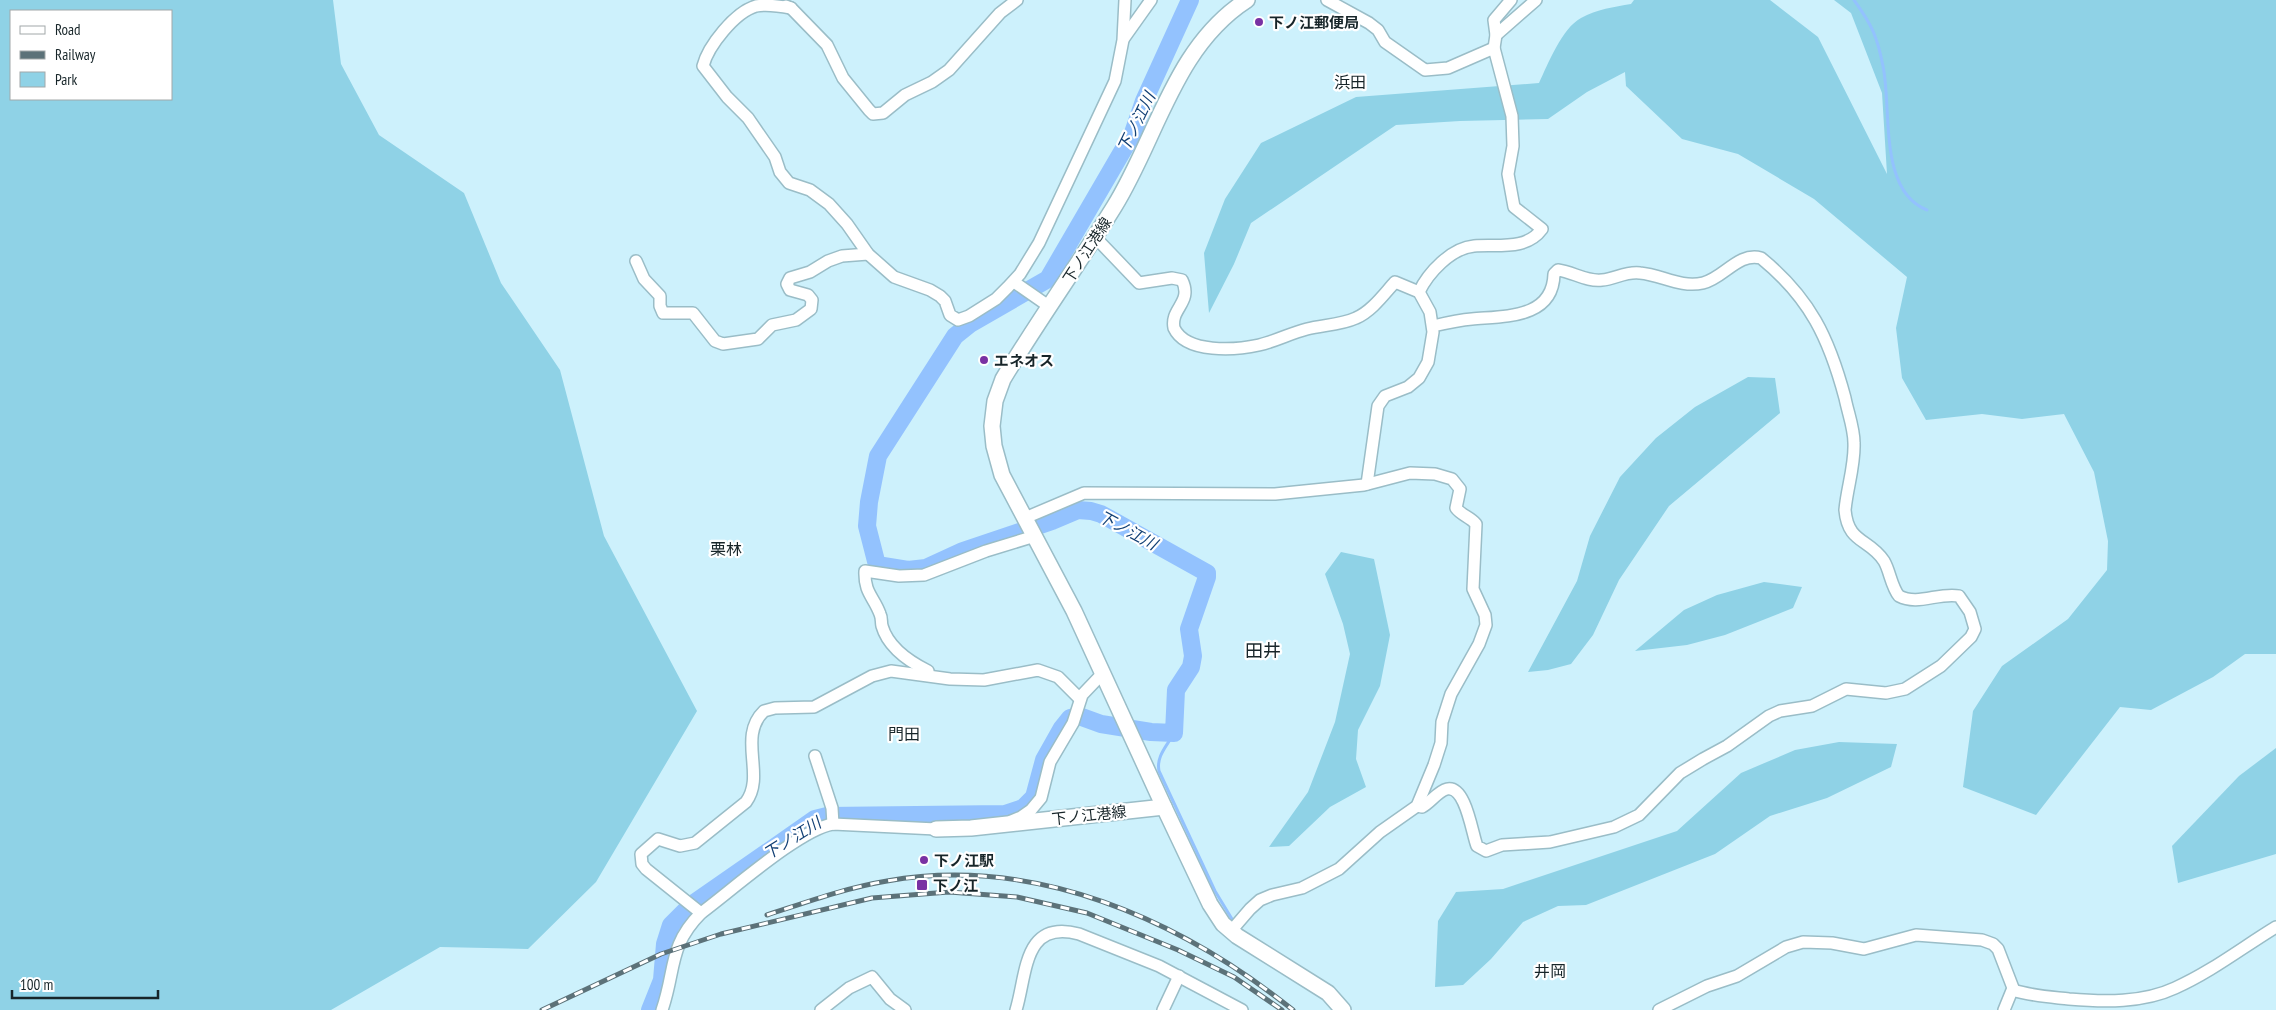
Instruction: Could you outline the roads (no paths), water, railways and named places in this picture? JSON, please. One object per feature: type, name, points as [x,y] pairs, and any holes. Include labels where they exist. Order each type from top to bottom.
[{"type":"main road","name":"下ノ江港線","points":[[1035,536],[1004,480],[996,457],[992,436],[993,415],[1003,379],[1044,303],[1095,237],[1134,172],[1176,82],[1192,54],[1219,22],[1247,0]]},
{"type":"main road","points":[[1035,536],[1103,673],[1164,807],[1218,918],[1235,927],[1328,993],[1343,1010]]},
{"type":"main road","name":"下ノ江港線","points":[[936,829],[1164,807]]},
{"type":"street","points":[[778,0],[779,3],[791,8],[827,45],[843,78],[873,114],[883,113],[905,95],[932,82],[949,70],[1000,13],[1017,0]]},
{"type":"street","points":[[791,8],[757,6],[748,10],[733,22],[714,43],[706,54],[703,66],[727,97],[753,125],[775,157],[780,172],[788,183],[810,190],[830,204],[868,254],[894,277],[930,290],[940,296],[945,301],[950,315],[958,320],[969,316],[996,299],[1016,283],[1038,243],[1114,85],[1123,40],[1125,0]]},
{"type":"street","points":[[1123,40],[1151,0]]},
{"type":"street","points":[[1327,0],[1369,23],[1378,30],[1384,42],[1425,70],[1448,68],[1494,48]]},
{"type":"street","points":[[1419,292],[1424,280],[1458,251],[1473,246],[1521,243],[1537,236],[1542,230],[1514,207],[1508,174],[1512,146],[1512,116],[1494,48],[1496,35],[1494,20],[1511,0]]},
{"type":"street","points":[[1496,35],[1536,0]]},
{"type":"street","points":[[1095,237],[1139,283],[1172,278],[1182,280],[1185,299],[1174,316],[1174,328],[1185,340],[1203,347],[1255,346],[1304,330],[1356,318],[1373,306],[1395,282],[1419,292],[1430,312],[1433,326],[1428,362],[1419,378],[1408,387],[1385,396],[1378,406],[1367,484]]},
{"type":"street","points":[[636,260],[644,279],[660,296],[660,306],[663,313],[693,314],[716,341],[723,344],[758,339],[772,325],[796,320],[811,309],[812,300],[808,295],[790,290],[788,284],[790,278],[810,272],[828,261],[842,256],[868,254]]},
{"type":"street","points":[[1235,927],[1255,904],[1265,898],[1302,888],[1339,869],[1380,832],[1417,806],[1427,804],[1446,789],[1453,789],[1458,792],[1463,800],[1477,846],[1486,851],[1502,845],[1550,842],[1614,827],[1639,815],[1680,773],[1703,758],[1727,746],[1770,716],[1780,711],[1812,706],[1846,688],[1886,693],[1905,689],[1941,666],[1971,637],[1975,629],[1970,612],[1959,596],[1934,596],[1913,600],[1900,596],[1883,559],[1851,532],[1844,510],[1853,462],[1854,442],[1851,421],[1840,380],[1821,329],[1800,295],[1783,276],[1761,258],[1745,258],[1716,278],[1692,284],[1676,284],[1637,272],[1601,280],[1558,270],[1554,274],[1554,283],[1545,300],[1521,314],[1433,326]]},
{"type":"street","points":[[1016,283],[1044,303]]},
{"type":"street","points":[[1025,518],[1084,493],[1275,494],[1367,484],[1410,473],[1435,474],[1452,479],[1460,489],[1456,508],[1476,524],[1473,589],[1485,615],[1486,625],[1479,644],[1451,694],[1442,722],[1441,743],[1417,806]]},
{"type":"street","points":[[938,677],[910,662],[891,642],[882,627],[880,614],[867,592],[864,583],[865,571],[900,576],[924,575],[986,551],[1035,536]]},
{"type":"street","points":[[695,908],[646,869],[642,864],[641,854],[658,839],[680,846],[694,843],[746,802],[752,793],[754,773],[751,736],[764,711],[775,708],[814,707],[829,701],[872,676],[885,672],[906,671],[938,677],[984,680],[1038,670],[1058,677],[1080,699]]},
{"type":"street","points":[[1001,824],[1021,817],[1038,802],[1043,792],[1050,762],[1074,718],[1080,699],[1089,686],[1103,673]]},
{"type":"street","points":[[815,756],[833,818]]},
{"type":"street","points":[[662,1010],[678,944],[695,908],[798,839],[822,827],[833,818],[936,829]]},
{"type":"street","points":[[2013,990],[2043,996],[2096,1002],[2147,997],[2174,989],[2230,958],[2276,927]]},
{"type":"street","points":[[1016,1010],[1031,950],[1039,939],[1053,934],[1068,932],[1079,934],[1179,976],[1242,1010]]},
{"type":"street","points":[[1659,1010],[1708,986],[1737,976],[1794,944],[1823,942],[1864,949],[1916,935],[1982,940],[1993,944],[2005,965],[2013,990],[2004,1010]]},
{"type":"street","points":[[1163,1010],[1179,976]]},
{"type":"street","points":[[821,1010],[849,988],[872,977],[890,999],[905,1010]]},
{"type":"waterway","name":"下ノ江川","points":[[650,1010],[662,980],[665,944],[671,925],[690,906],[815,819],[827,816],[1005,814],[1023,808],[1034,797],[1044,760],[1062,728],[1070,718],[1079,716],[1101,724],[1151,732],[1174,733],[1176,690],[1191,667],[1193,656],[1189,629],[1207,573],[1101,514],[1091,511],[1078,510],[1052,521],[963,551],[926,568],[908,570],[877,565],[867,526],[869,502],[878,456],[955,336],[970,324],[1048,279],[1133,133],[1144,101],[1190,0]]},
{"type":"waterway","points":[[1854,0],[1873,31],[1881,56],[1890,147],[1894,167],[1901,186],[1911,200],[1927,210]]},
{"type":"waterway","points":[[1174,733],[1159,761],[1159,771],[1215,891],[1235,924]]},
{"type":"railway","points":[[767,915],[856,887],[887,881],[942,875],[997,877],[1050,886],[1103,902],[1153,922],[1202,948],[1249,977],[1293,1010]]},
{"type":"railway","points":[[542,1010],[661,954],[721,934],[872,898],[949,892],[1017,897],[1087,913],[1178,950],[1234,977],[1282,1010]]},
{"type":"place","name":"下ノ江郵便局","points":[[1259,22]]},
{"type":"place","name":"エネオス","points":[[984,360]]},
{"type":"place","name":"下ノ江駅","points":[[924,860]]},
{"type":"place","name":"下ノ江","points":[[922,885]]},
{"type":"district","name":"浜田","points":[[1350,82]]},
{"type":"district","name":"栗林","points":[[726,549]]},
{"type":"district","name":"田井","points":[[1263,650]]},
{"type":"district","name":"門田","points":[[904,734]]},
{"type":"district","name":"井岡","points":[[1550,971]]}]
